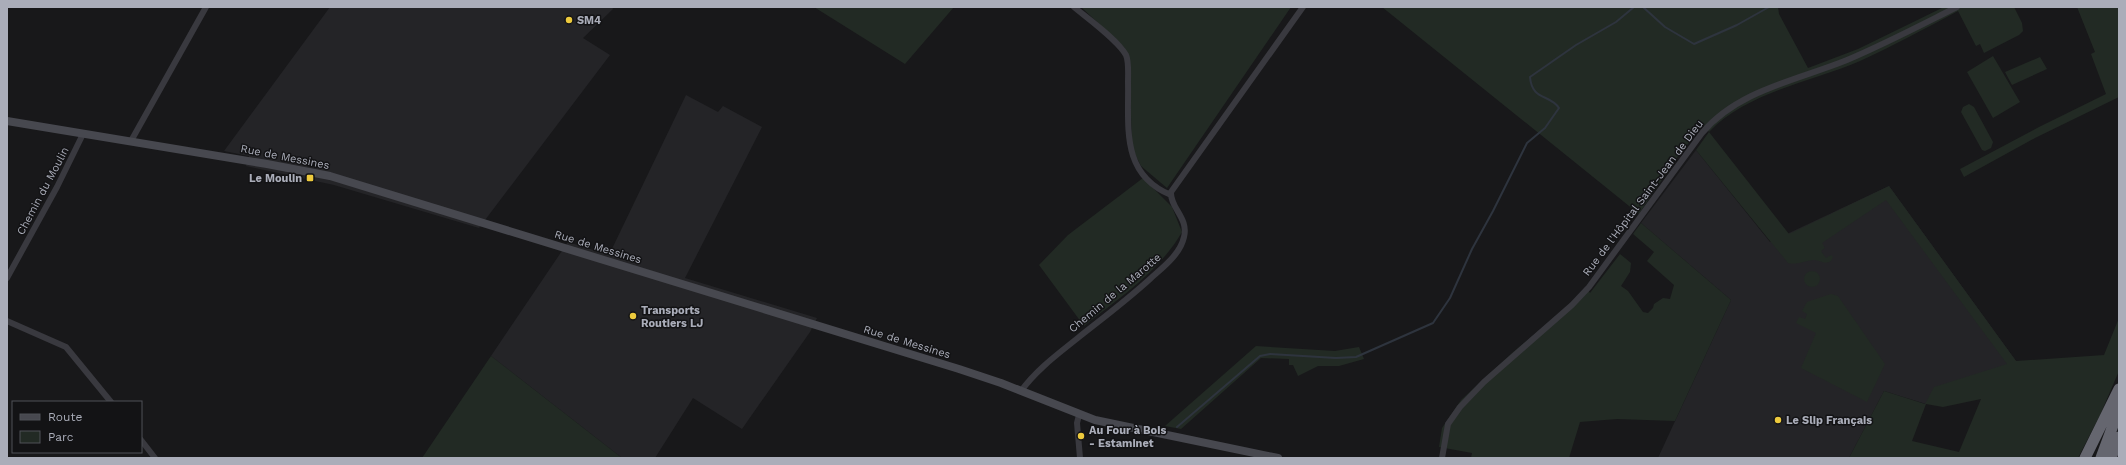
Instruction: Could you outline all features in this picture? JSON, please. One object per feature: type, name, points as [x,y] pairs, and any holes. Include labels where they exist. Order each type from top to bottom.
[{"type":"highway","points":[[2085,458],[2119,389]]},
{"type":"highway","points":[[2101,458],[2119,409]]},
{"type":"highway","points":[[2111,458],[2119,437]]},
{"type":"main road","name":"Rue de Messines","points":[[7,121],[267,164],[330,176],[937,362],[1021,391],[1079,415],[1104,422],[1278,458]]},
{"type":"street","points":[[130,141],[206,7]]},
{"type":"street","points":[[1074,7],[1113,41],[1126,55],[1128,76],[1129,142],[1131,154],[1137,166],[1148,179],[1160,189],[1171,195],[1186,171],[1303,7]]},
{"type":"street","name":"Rue de l'Hôpital Saint-Jean de Dieu","points":[[1442,458],[1447,426],[1462,404],[1484,382],[1561,315],[1585,291],[1702,133],[1719,116],[1753,96],[1859,55],[1958,7]]},
{"type":"street","name":"Chemin du Moulin","points":[[7,278],[84,134]]},
{"type":"street","name":"Chemin de la Marotte","points":[[1021,391],[1041,367],[1133,294],[1177,252],[1184,238],[1185,228],[1171,195]]},
{"type":"street","points":[[7,321],[66,347],[110,401]]},
{"type":"street","points":[[1079,415],[1077,423],[1080,458]]},
{"type":"street","points":[[142,441],[155,458]]},
{"type":"shaded area","points":[[330,7],[612,7],[613,9],[583,38],[610,55],[479,228],[334,185],[246,166],[249,156],[224,151]]},
{"type":"shaded area","points":[[686,95],[718,112],[723,106],[762,127],[685,278],[817,318],[810,332],[742,429],[693,398],[655,458],[622,458],[491,356],[568,242],[609,255]]},
{"type":"shaded area","points":[[1696,150],[1770,242],[1889,186],[2016,361],[1926,404],[1884,391],[1849,458],[1658,458],[1731,300],[1641,223]]},
{"type":"green space","points":[[814,7],[954,7],[905,64]]},
{"type":"green space","points":[[1081,7],[1291,7],[1167,188],[1141,166],[1132,148],[1129,56],[1124,47]]},
{"type":"green space","points":[[1382,7],[1778,7],[1779,14],[1808,68],[1858,49],[1944,7],[2014,7],[2022,23],[2023,31],[2019,35],[1984,53],[1980,44],[1976,46],[1958,11],[1860,61],[1761,97],[1724,118],[1709,132],[1703,125],[1675,160],[1639,214]]},
{"type":"green space","points":[[2077,7],[2119,7],[2119,97],[2035,138],[1964,177],[1960,169],[2039,127],[2106,94],[2091,54],[2095,52]]},
{"type":"green space","points":[[1993,56],[2020,102],[1993,118],[1967,72]]},
{"type":"green space","points":[[2040,57],[2047,69],[2012,85],[2005,72]]},
{"type":"green space","points":[[1969,104],[1974,107],[1993,142],[1991,148],[1985,151],[1982,150],[1961,112],[1963,107]]},
{"type":"green space","points":[[1709,132],[1789,234],[1889,186],[2016,361],[2104,355],[2119,318],[2119,371],[2100,415],[2078,458],[1849,458],[1884,391],[1925,404],[1934,387],[2007,364],[1886,200],[1822,243],[1825,248],[1821,251],[1826,258],[1831,255],[1833,257],[1831,261],[1824,262],[1813,260],[1788,263],[1696,150]],"holes":[[[1981,399],[1959,452],[1912,441],[1926,404],[1943,407]]]},
{"type":"green space","points":[[1143,178],[1172,207],[1182,232],[1162,260],[1138,284],[1084,326],[1039,265],[1068,235]]},
{"type":"green space","points":[[1641,223],[1731,300],[1675,421],[1617,419],[1580,422],[1569,458],[1471,458],[1472,453],[1439,447],[1442,428],[1461,400],[1512,353],[1566,308],[1586,287],[1590,293],[1620,254],[1631,263],[1630,272],[1621,286],[1628,291],[1643,312],[1648,313],[1653,308],[1654,304],[1663,298],[1670,299],[1674,285],[1647,261],[1654,252],[1633,234]]},
{"type":"green space","points":[[1812,271],[1818,273],[1820,279],[1818,285],[1812,287],[1806,285],[1804,279],[1806,273]]},
{"type":"green space","points":[[1831,294],[1838,296],[1885,364],[1867,402],[1801,368],[1816,333],[1796,323],[1799,317],[1805,319],[1807,314],[1802,311],[1807,302]]},
{"type":"green space","points":[[1256,346],[1335,351],[1359,347],[1364,359],[1339,366],[1318,366],[1298,376],[1293,365],[1289,365],[1289,359],[1261,358],[1181,429],[1165,426]]},
{"type":"green space","points":[[491,356],[622,458],[422,458]]},
{"type":"waterway","points":[[1177,427],[1260,356],[1270,354],[1336,358],[1356,357],[1433,323],[1450,298],[1472,249],[1527,143],[1545,128],[1559,108],[1534,90],[1531,85],[1530,77],[1576,45],[1616,22],[1634,7]]},
{"type":"waterway","points":[[1643,7],[1665,27],[1694,44],[1737,25],[1769,7]]},
{"type":"place","name":"SM4","points":[[569,20]]},
{"type":"place","name":"Le Moulin","points":[[310,178]]},
{"type":"place","name":"Transports Routiers LJ","points":[[633,316]]},
{"type":"place","name":"Le Slip Français","points":[[1778,420]]},
{"type":"place","name":"Au Four à Bois - Estaminet","points":[[1081,436]]}]
